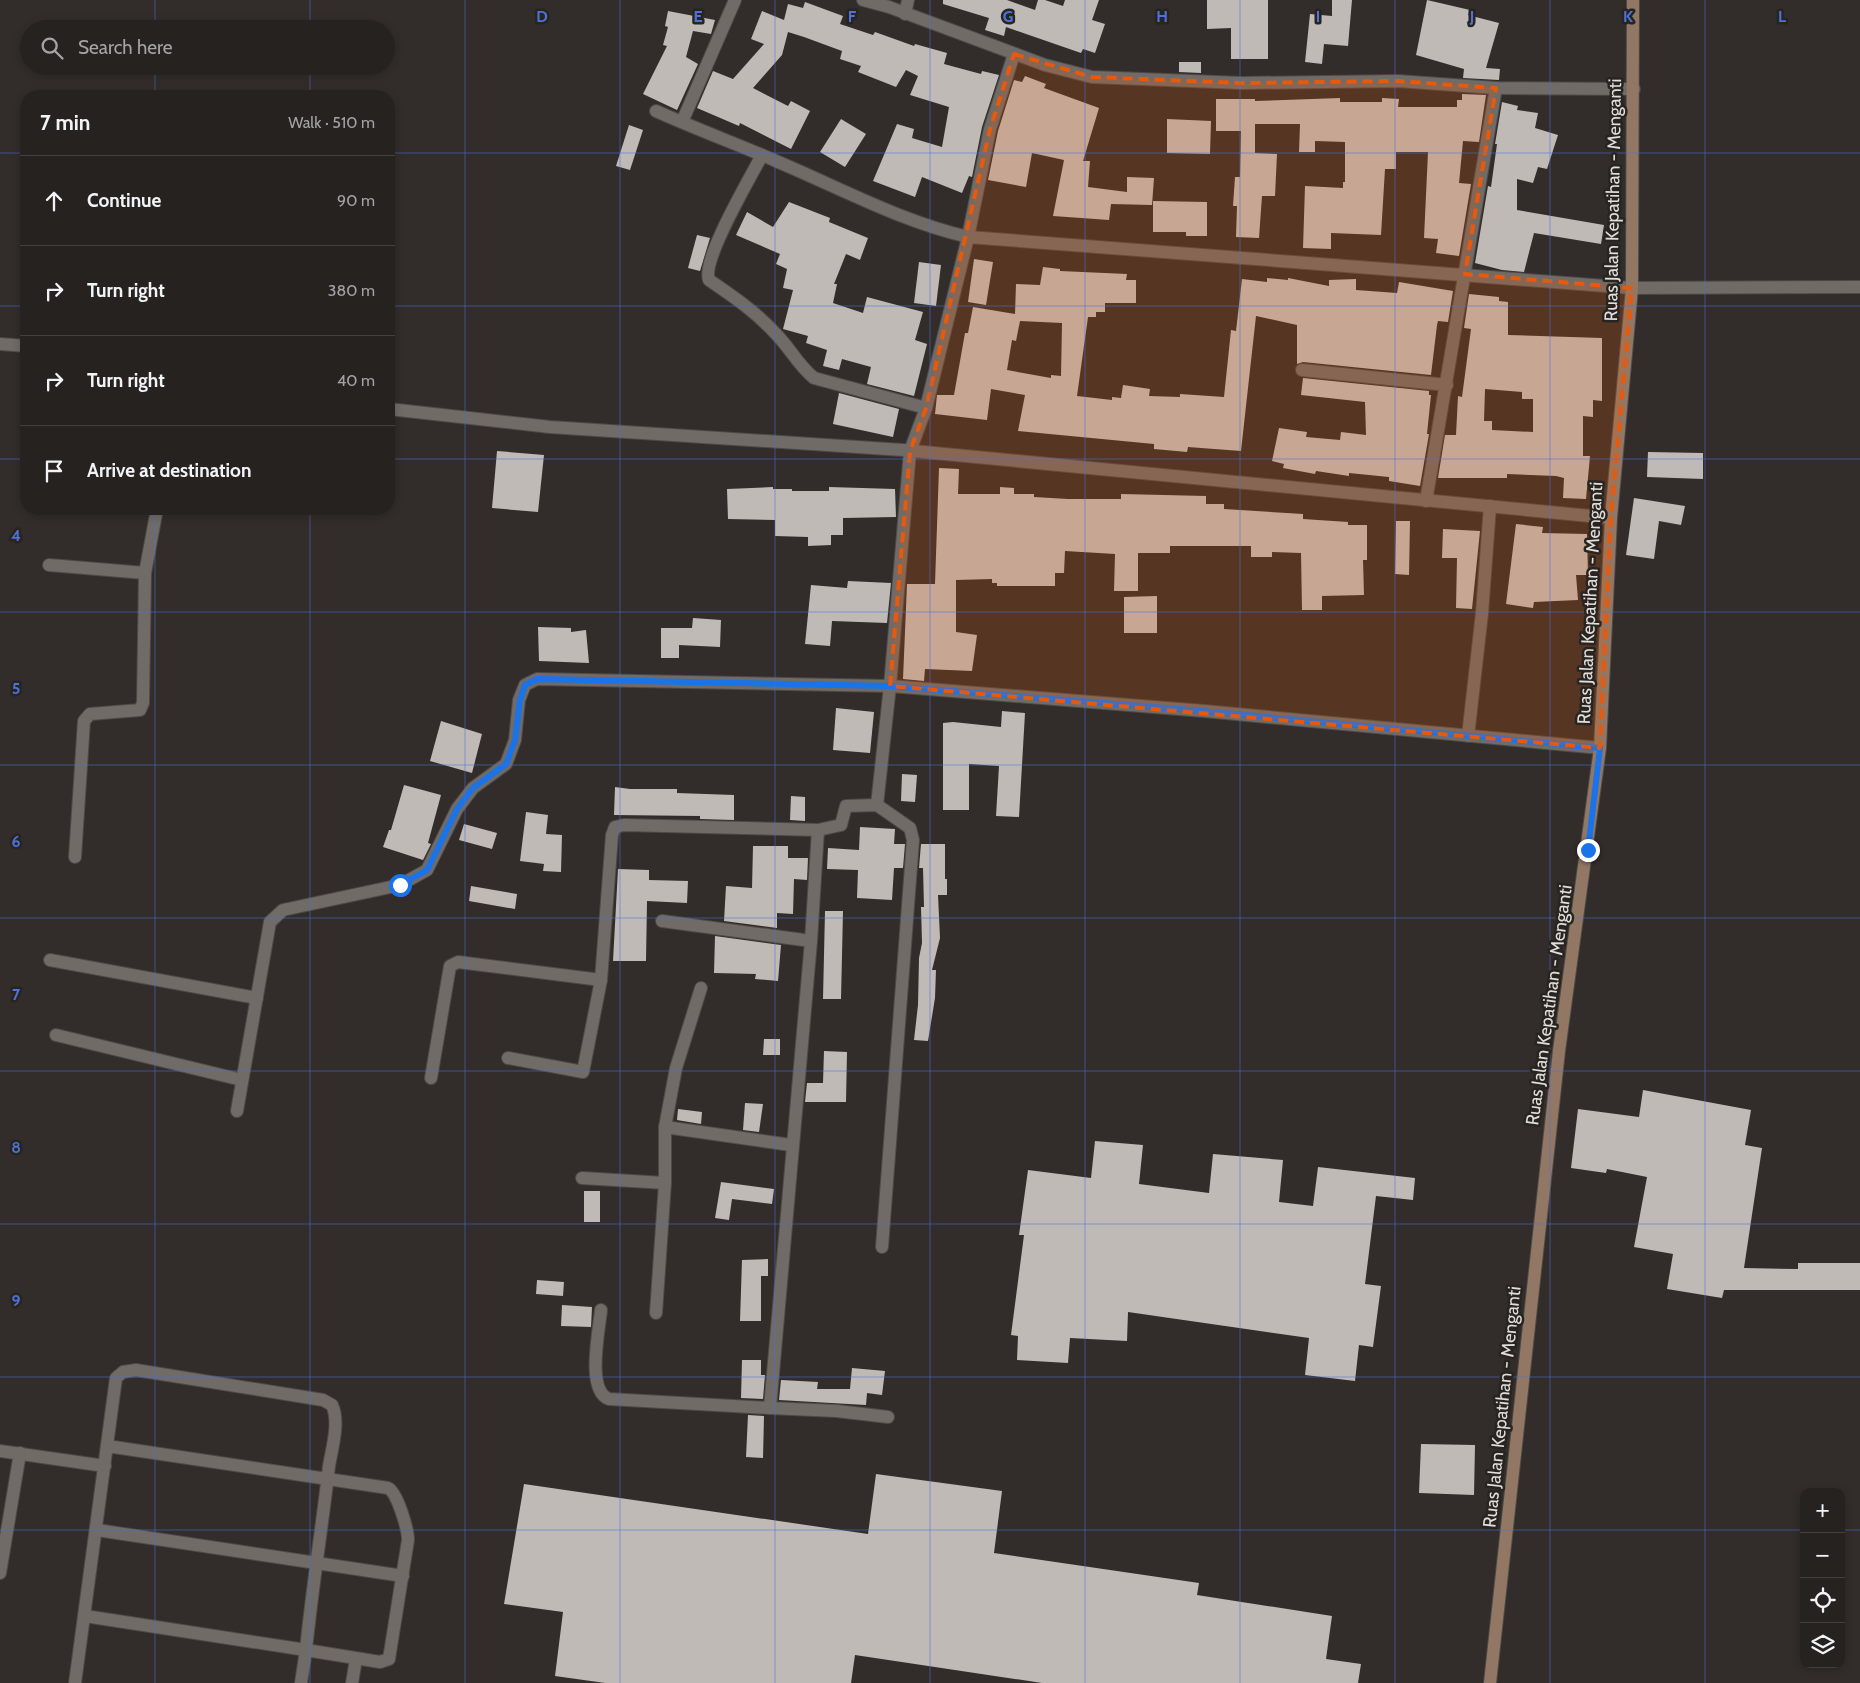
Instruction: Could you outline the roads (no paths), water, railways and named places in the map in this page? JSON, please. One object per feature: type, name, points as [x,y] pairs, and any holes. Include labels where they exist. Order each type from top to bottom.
[{"type":"main road","name":"Ruas Jalan Kepatihan - Menganti","points":[[1490,1683],[1559,1051],[1600,748],[1611,518],[1632,288],[1633,0]]},
{"type":"street","points":[[682,122],[735,0]]},
{"type":"street","points":[[863,0],[1045,65],[1092,77],[1242,83],[1398,81],[1496,88],[1634,89]]},
{"type":"street","points":[[905,14],[908,0]]},
{"type":"street","points":[[877,805],[890,686],[910,451],[926,408],[968,237],[990,129],[1014,54]]},
{"type":"street","points":[[1426,502],[1496,88]]},
{"type":"street","points":[[656,111],[762,155],[894,214],[938,230],[968,237],[1632,288],[1860,287]]},
{"type":"street","points":[[762,155],[725,226],[707,270],[709,280],[759,316],[783,342],[803,369],[814,378],[926,408]]},
{"type":"street","points":[[0,344],[20,346]]},
{"type":"street","points":[[1302,370],[1447,386]]},
{"type":"street","points":[[395,410],[550,427],[910,451],[1426,502],[1490,506],[1611,518]]},
{"type":"street","points":[[1468,736],[1482,613],[1490,506]]},
{"type":"street","points":[[75,857],[84,721],[90,714],[140,710],[143,703],[145,573],[156,515]]},
{"type":"street","points":[[49,565],[145,573]]},
{"type":"street","points":[[237,1111],[270,922],[283,910],[400,885],[427,870],[463,802],[473,788],[506,764],[515,740],[522,693],[525,685],[537,679],[890,686],[1204,711],[1600,748]]},
{"type":"street","points":[[508,1058],[583,1072],[600,980],[612,835],[615,827],[624,825],[818,830],[840,825],[846,806],[877,805],[910,828],[913,840],[882,1247]]},
{"type":"street","points":[[770,1408],[811,941],[818,830]]},
{"type":"street","points":[[662,921],[811,941]]},
{"type":"street","points":[[50,960],[257,998]]},
{"type":"street","points":[[431,1078],[450,966],[458,962],[600,980]]},
{"type":"street","points":[[656,1313],[665,1183],[665,1126],[676,1068],[702,988]]},
{"type":"street","points":[[56,1035],[242,1080]]},
{"type":"street","points":[[665,1126],[792,1145]]},
{"type":"street","points":[[582,1178],[665,1183]]},
{"type":"street","points":[[600,1310],[595,1380],[598,1392],[603,1397],[609,1399],[836,1411],[888,1417]]},
{"type":"street","points":[[75,1683],[116,1378],[123,1372],[136,1370],[329,1401],[335,1411],[301,1683]]},
{"type":"street","points":[[85,1616],[380,1662],[389,1659],[403,1576],[408,1529],[392,1489],[107,1446]]},
{"type":"street","points":[[0,1451],[105,1466]]},
{"type":"street","points":[[0,1573],[20,1453]]},
{"type":"street","points":[[97,1530],[403,1576]]},
{"type":"street","points":[[352,1683],[356,1659]]}]
